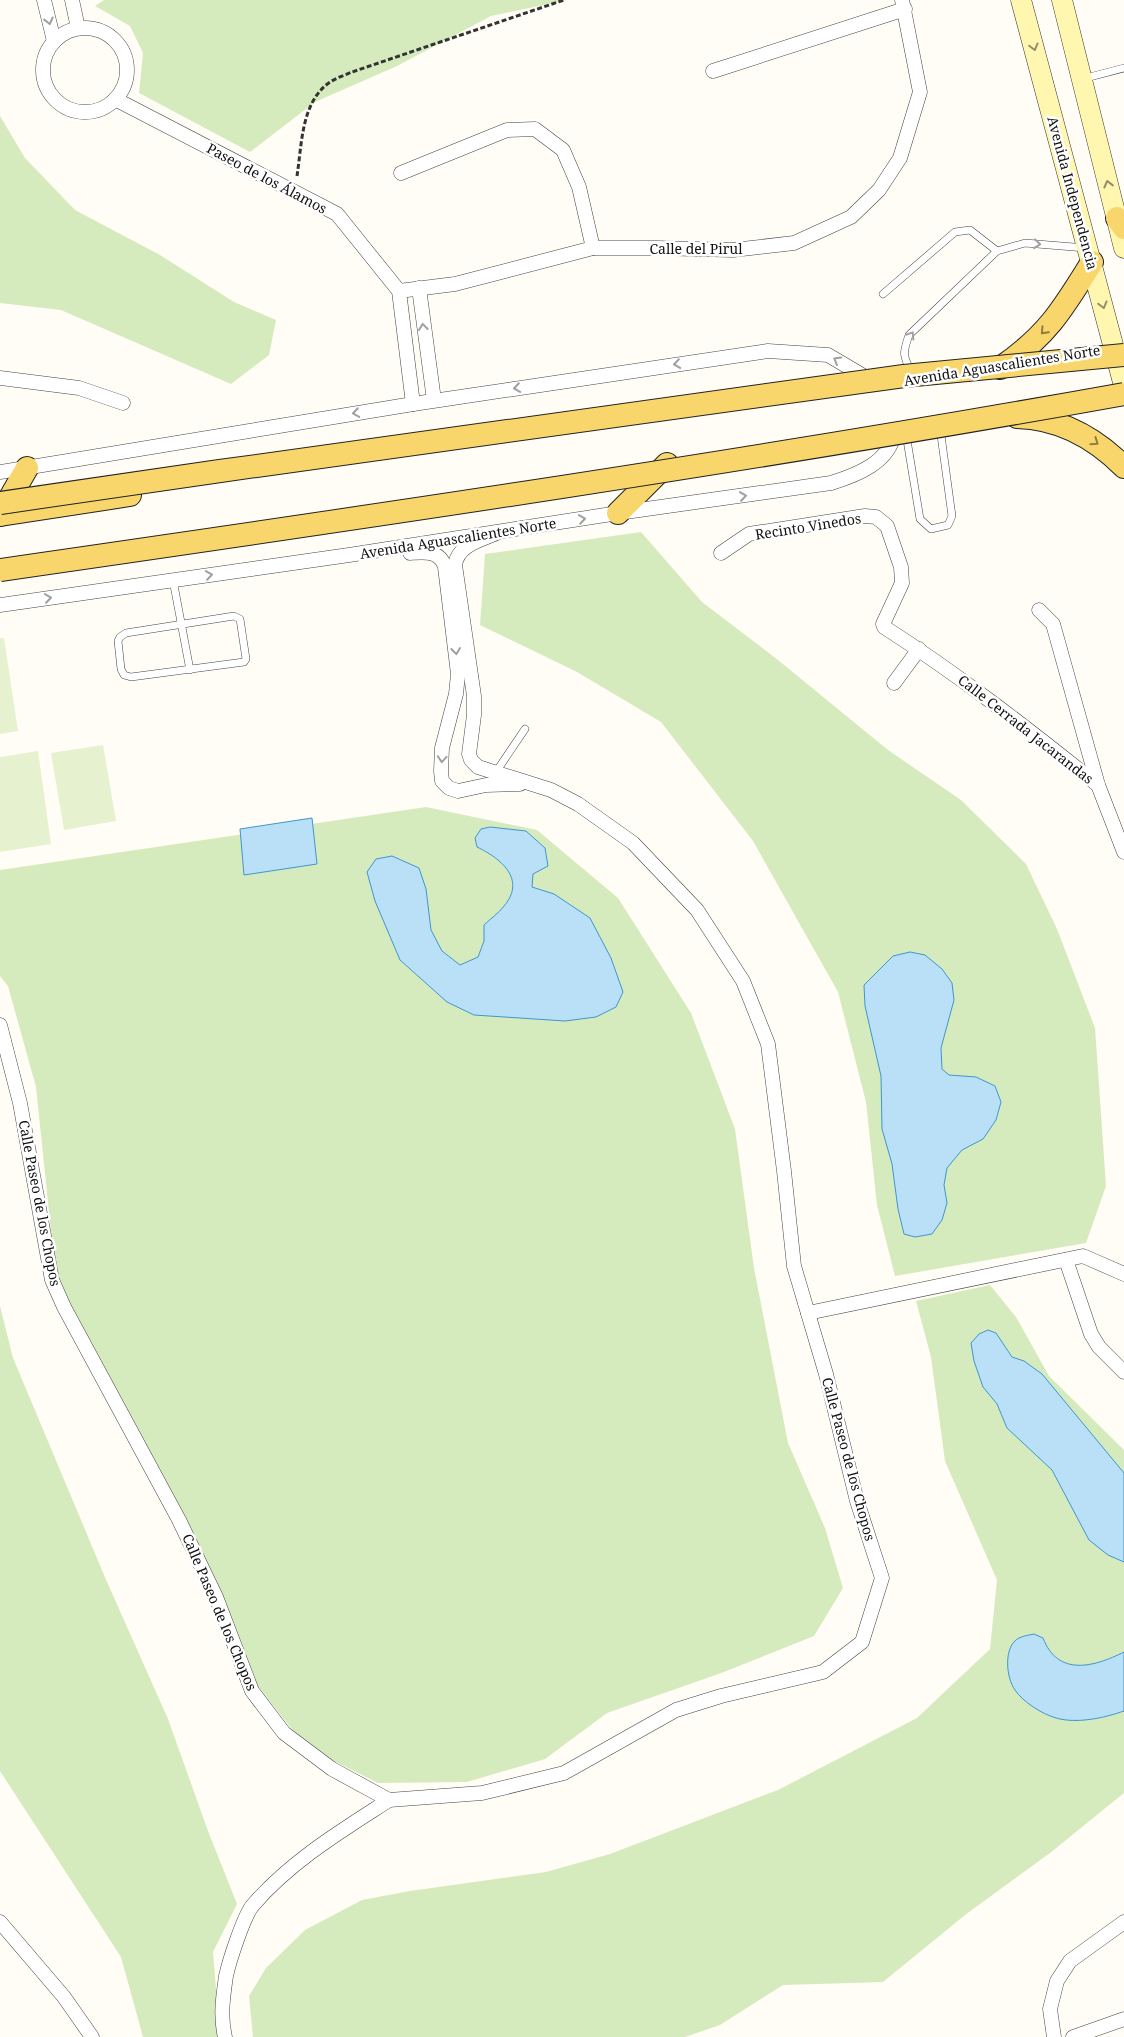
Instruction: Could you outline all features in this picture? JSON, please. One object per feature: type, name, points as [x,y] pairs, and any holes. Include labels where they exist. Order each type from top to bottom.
[{"type":"main road","name":"Avenida Independencia","points":[[1021,0],[1090,255],[1121,349],[1124,386]]},
{"type":"main road","points":[[1062,0],[1120,223],[1124,248]]},
{"type":"main road","points":[[1000,368],[1020,355],[1053,322],[1090,255]]},
{"type":"main road","points":[[0,503],[904,376],[1121,349]]},
{"type":"main road","name":"Avenida Aguascalientes Norte","points":[[0,515],[1121,349]]},
{"type":"main road","points":[[0,566],[669,462],[940,428],[1124,396]]},
{"type":"main road","points":[[1010,416],[1025,422],[1045,421],[1124,408]]},
{"type":"main road","points":[[0,570],[293,528],[1010,416],[1035,417],[1069,428],[1101,446],[1124,467]]},
{"type":"main road","points":[[618,513],[669,462]]},
{"type":"main road","points":[[0,515],[27,468]]},
{"type":"street","points":[[44,0],[54,41]]},
{"type":"street","points":[[72,0],[78,28]]},
{"type":"street","name":"Calle del Pirul","points":[[400,291],[455,284],[593,248],[733,250],[794,243],[851,217],[878,190],[900,158],[920,92],[903,4],[713,71]]},
{"type":"street","points":[[78,28],[95,29],[111,36],[122,50],[128,67],[125,84],[116,99],[102,109],[86,112],[70,109],[56,101],[46,87],[43,71],[45,55],[54,41],[65,33],[78,28]]},
{"type":"street","name":"Paseo de los Álamos","points":[[116,99],[337,214],[400,291]]},
{"type":"street","points":[[401,173],[507,130],[535,129],[563,150],[578,188],[593,248]]},
{"type":"street","points":[[419,288],[434,400]]},
{"type":"street","points":[[400,291],[413,404]]},
{"type":"street","points":[[0,472],[434,400],[768,351],[828,355],[880,385]]},
{"type":"street","points":[[0,378],[79,388],[123,403]]},
{"type":"street","name":"Avenida Aguascalientes Norte","points":[[0,605],[822,484],[856,474],[877,461],[900,432]]},
{"type":"street","name":"Recinto Vinedos","points":[[721,553],[749,534],[865,516],[876,517],[887,526],[900,567],[902,583],[883,626],[918,649]]},
{"type":"street","name":"Calle Paseo de los Chopos","points":[[0,1025],[20,1104],[52,1280],[64,1307],[179,1520],[216,1597],[252,1691],[284,1733],[332,1768],[389,1800],[482,1793],[564,1773],[676,1710],[721,1696],[823,1672],[862,1642],[882,1578],[857,1501],[826,1374],[794,1266],[768,1044],[743,981],[697,910],[633,843],[578,804],[551,790],[478,767],[468,754],[474,715],[474,696],[455,565],[458,554],[465,547],[499,532]]},
{"type":"street","name":"Calle Paseo de los Chopos","points":[[349,555],[370,558],[425,552],[434,553],[442,559],[445,567],[458,674],[456,694],[442,748],[442,780],[449,788],[458,791],[486,785],[534,784]]},
{"type":"street","points":[[1039,610],[1052,624],[1098,785]]},
{"type":"street","points":[[894,682],[918,649]]},
{"type":"street","name":"Calle Cerrada Jacarandas","points":[[918,649],[996,704],[1098,785],[1124,852]]},
{"type":"street","points":[[808,1313],[1083,1256],[1090,1257],[1124,1274]]},
{"type":"street","points":[[1066,1260],[1091,1334],[1098,1347],[1124,1372]]},
{"type":"street","points":[[225,2037],[222,2024],[222,2001],[229,1962],[252,1906],[302,1857],[389,1800]]},
{"type":"street","points":[[0,1922],[64,1997],[92,2037]]},
{"type":"street","points":[[1054,2037],[1050,2009],[1057,1981],[1070,1961],[1124,1922]]},
{"type":"street","points":[[1073,2037],[1124,2019]]},
{"type":"lane","points":[[1082,80],[1124,68]]},
{"type":"lane","points":[[883,294],[955,232],[970,230],[998,251]]},
{"type":"lane","points":[[916,379],[905,360],[904,350],[909,334],[998,251],[1026,243],[1090,255]]},
{"type":"lane","points":[[900,432],[920,519],[930,529],[948,525],[952,516],[940,428]]},
{"type":"lane","points":[[173,580],[190,670]]},
{"type":"lane","points":[[234,616],[240,619],[246,659],[244,662],[190,670],[131,677],[124,674],[121,669],[118,641],[126,633],[234,616]]},
{"type":"lane","points":[[496,772],[526,729]]},
{"type":"path","points":[[294,191],[305,118],[315,96],[330,82],[352,72],[564,0]]},
{"type":"green space","points":[[104,0],[567,0],[491,16],[397,66],[315,102],[250,152],[139,93],[143,53],[130,26],[95,6]]},
{"type":"green space","points":[[0,116],[25,158],[75,210],[160,255],[234,302],[276,320],[269,355],[231,384],[61,310],[0,303]]},
{"type":"green space","points":[[641,532],[702,602],[778,660],[888,750],[961,800],[1026,864],[1057,929],[1095,1028],[1106,1186],[1086,1243],[895,1276],[877,1205],[866,1102],[838,992],[753,841],[661,722],[577,672],[480,625],[485,554]]},
{"type":"green space","points":[[0,638],[4,638],[18,731],[0,734]]},
{"type":"green space","points":[[103,745],[116,821],[64,830],[51,753]]},
{"type":"green space","points":[[38,751],[51,844],[0,852],[0,757]]},
{"type":"green space","points":[[426,807],[537,830],[618,898],[691,1013],[735,1129],[754,1268],[788,1443],[825,1528],[843,1588],[814,1636],[724,1672],[607,1713],[545,1759],[467,1782],[378,1783],[306,1747],[253,1680],[56,1279],[36,1087],[8,986],[0,976],[0,870]]},
{"type":"green space","points":[[990,1285],[1016,1317],[1049,1376],[1124,1450],[1124,1793],[1050,1853],[965,1915],[883,1982],[783,1985],[720,2025],[685,2037],[253,2037],[249,1996],[266,1968],[305,1930],[362,1900],[410,1891],[546,1872],[610,1854],[778,1790],[917,1718],[990,1649],[997,1580],[945,1461],[931,1357],[916,1301]]},
{"type":"green space","points":[[0,1306],[13,1358],[107,1582],[168,1719],[208,1831],[237,1904],[213,1952],[220,2037],[143,2037],[121,1957],[0,1771]]},
{"type":"water","points":[[312,818],[317,864],[244,875],[240,829]]},
{"type":"water","points":[[490,827],[526,831],[545,848],[548,866],[533,874],[532,887],[554,894],[590,918],[611,958],[623,992],[616,1007],[596,1017],[565,1021],[474,1015],[447,1002],[400,960],[375,901],[367,872],[376,859],[392,856],[419,868],[426,889],[431,930],[442,951],[460,965],[478,957],[484,941],[484,925],[504,906],[513,887],[512,878],[502,863],[477,847],[475,838],[481,829]]},
{"type":"water","points":[[910,952],[925,955],[942,969],[952,983],[954,1000],[941,1048],[942,1069],[949,1075],[976,1077],[995,1086],[1001,1102],[996,1120],[983,1139],[962,1150],[947,1168],[944,1185],[947,1203],[942,1220],[932,1234],[915,1237],[904,1234],[898,1209],[892,1164],[882,1129],[881,1076],[865,1006],[864,985],[893,956]]},
{"type":"water","points":[[988,1330],[996,1333],[1012,1357],[1024,1361],[1042,1374],[1124,1473],[1124,1562],[1108,1555],[1089,1540],[1052,1470],[1007,1428],[997,1404],[983,1387],[974,1361],[971,1343],[979,1334]]},
{"type":"water","points":[[1034,1634],[1043,1638],[1058,1659],[1067,1664],[1078,1665],[1101,1662],[1124,1652],[1124,1711],[1090,1719],[1064,1720],[1045,1714],[1023,1699],[1012,1685],[1008,1670],[1008,1655],[1014,1642],[1021,1637]]}]
